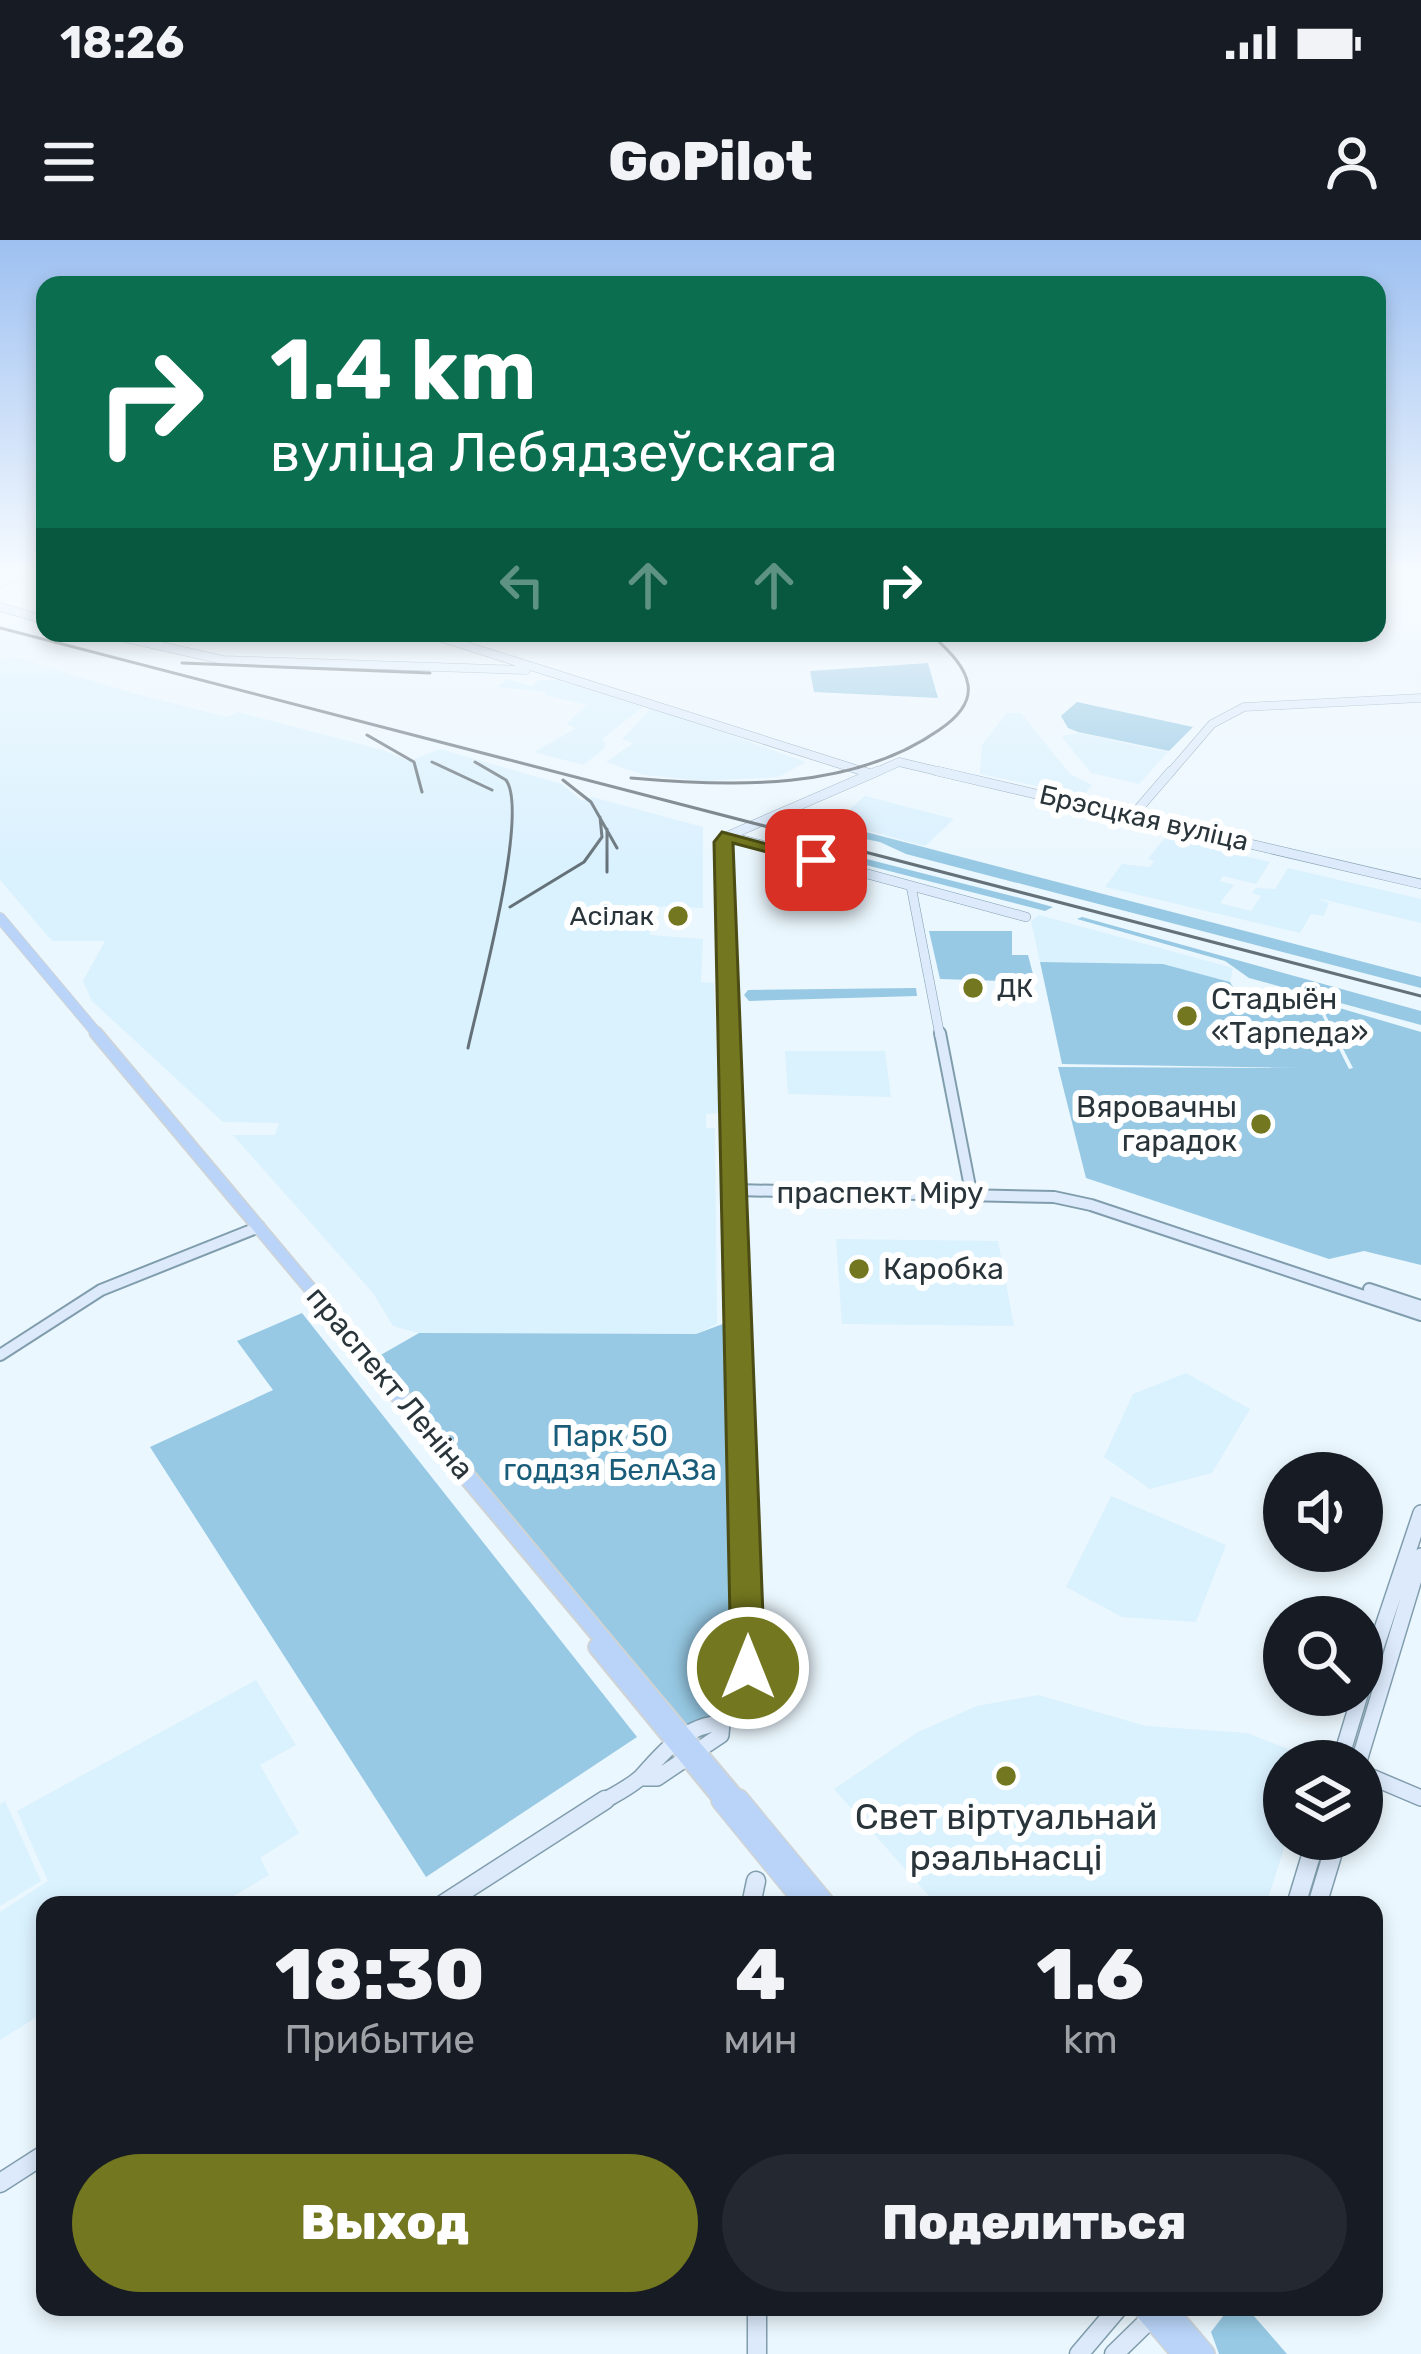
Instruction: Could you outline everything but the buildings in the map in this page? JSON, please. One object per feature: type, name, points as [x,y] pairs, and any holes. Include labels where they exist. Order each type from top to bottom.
[{"type":"main road","points":[[433,667],[539,670]]},
{"type":"main road","points":[[529,667],[868,773]]},
{"type":"main road","points":[[1133,815],[1212,724],[1244,706],[1421,698]]},
{"type":"main road","name":"Брэсцкая вуліца","points":[[868,773],[895,762],[908,763],[1421,884]]},
{"type":"main road","points":[[456,1896],[640,1778],[656,1778],[678,1747],[721,1735],[722,1723],[743,1702],[749,1646],[724,842],[728,836],[868,773]]},
{"type":"main road","points":[[1167,775],[1185,779]]},
{"type":"main road","points":[[728,836],[1026,917]]},
{"type":"main road","points":[[910,886],[925,992],[970,1189]]},
{"type":"main road","name":"праспект Леніна","points":[[0,918],[801,1896]]},
{"type":"main road","name":"праспект Леніна","points":[[0,927],[253,1226]]},
{"type":"main road","name":"праспект Міру","points":[[735,1190],[970,1189],[1070,1200],[1421,1306]]},
{"type":"main road","points":[[0,1355],[101,1291],[253,1226]]},
{"type":"main road","name":"праспект Міру","points":[[1275,1262],[1421,1315]]},
{"type":"main road","points":[[1383,1626],[1421,1513]]},
{"type":"main road","points":[[1365,1740],[1421,1556]]},
{"type":"main road","name":"праспект Леніна","points":[[678,1747],[817,1896]]},
{"type":"main road","points":[[1383,1781],[1421,1798]]},
{"type":"main road","points":[[1299,1896],[1310,1860]]},
{"type":"main road","points":[[1320,1896],[1331,1860]]},
{"type":"main road","points":[[753,1896],[756,1881]]},
{"type":"main road","points":[[0,2183],[36,2160]]},
{"type":"main road","points":[[757,2316],[757,2354]]},
{"type":"main road","points":[[1079,2354],[1111,2316]]},
{"type":"main road","points":[[1114,2354],[1149,2316]]},
{"type":"main road","points":[[1159,2316],[1183,2354]]},
{"type":"main road","points":[[1162,2316],[1204,2354]]},
{"type":"shaded area","points":[[0,667],[47,667],[227,717],[238,712],[409,761],[440,749],[562,784],[582,801],[592,797],[703,827],[703,908],[651,906],[650,935],[703,939],[701,982],[714,983],[719,1113],[706,1114],[706,1128],[715,1128],[717,1324],[696,1334],[419,1333],[393,1326],[373,1293],[233,1135],[275,1135],[279,1123],[223,1122],[92,1001],[83,981],[105,941],[52,941],[0,880]]},
{"type":"shaded area","points":[[508,679],[532,686],[539,680],[557,680],[643,707],[601,740],[606,742],[604,749],[583,765],[534,752],[576,728],[566,724],[587,705],[545,692],[497,687]]},
{"type":"shaded area","points":[[650,709],[806,762],[778,777],[706,781],[644,775],[606,762],[633,743],[622,739]]},
{"type":"shaded area","points":[[1006,713],[1021,713],[1070,774],[1092,785],[1083,796],[980,774],[982,745]]},
{"type":"shaded area","points":[[1079,733],[1168,752],[1139,784],[1091,773],[1061,736]]},
{"type":"shaded area","points":[[865,796],[954,819],[925,846],[835,822]]},
{"type":"shaded area","points":[[1165,837],[1270,862],[1256,884],[1223,876],[1220,881],[1234,885],[1220,903],[1251,911],[1261,896],[1252,893],[1256,888],[1275,889],[1288,868],[1421,899],[1421,923],[1317,898],[1329,903],[1324,916],[1311,914],[1300,933],[1105,887],[1122,864],[1150,867],[1154,861],[1148,859]]},
{"type":"shaded area","points":[[1039,915],[1233,968],[1230,982],[1163,964],[1040,962],[1031,921]]},
{"type":"shaded area","points":[[785,1051],[885,1051],[891,1097],[788,1094]]},
{"type":"shaded area","points":[[836,1239],[998,1241],[1014,1326],[842,1324]]},
{"type":"shaded area","points":[[1186,1373],[1250,1409],[1212,1473],[1150,1489],[1104,1457],[1133,1394]]},
{"type":"shaded area","points":[[1111,1496],[1226,1545],[1196,1622],[1122,1617],[1066,1587]]},
{"type":"shaded area","points":[[256,1680],[296,1745],[260,1765],[299,1833],[260,1858],[269,1875],[234,1896],[36,1896],[36,2018],[0,2040],[0,1912],[48,1881],[17,1811]]},
{"type":"shaded area","points":[[1038,1695],[1146,1726],[1247,1733],[1265,1740],[1263,1860],[1280,1860],[1269,1896],[929,1896],[834,1789],[918,1732],[977,1706]]},
{"type":"shaded area","points":[[5,1801],[41,1881],[0,1906],[0,1804]]},
{"type":"green space","points":[[929,667],[938,698],[814,692],[810,671]]},
{"type":"green space","points":[[1077,702],[1193,727],[1169,751],[1078,732],[1068,728],[1061,716]]},
{"type":"green space","points":[[780,817],[835,824],[1421,977],[1421,988],[906,854],[880,842],[774,821]]},
{"type":"green space","points":[[780,837],[1053,907],[1045,911],[772,841]]},
{"type":"green space","points":[[1077,919],[1421,1011],[1421,1025],[1249,978],[1225,961]]},
{"type":"green space","points":[[929,931],[1012,931],[1012,955],[1028,955],[1035,982],[940,979]]},
{"type":"green space","points":[[1040,962],[1163,964],[1230,982],[1241,1000],[1315,1001],[1349,1069],[1353,1068],[1319,1002],[1421,1032],[1421,1265],[1364,1251],[1329,1259],[1086,1178],[1058,1067],[1302,1068],[1062,1064]]},
{"type":"green space","points":[[916,988],[917,996],[749,1001],[744,995],[748,990]]},
{"type":"green space","points":[[302,1313],[637,1737],[426,1877],[150,1447],[273,1390],[237,1341]]},
{"type":"green space","name":"Парк 50 годдзя БелАЗа","points":[[728,1322],[735,1673],[720,1708],[706,1721],[687,1728],[372,1360],[419,1333],[696,1334]]},
{"type":"green space","points":[[1223,2316],[1254,2316],[1287,2354],[1219,2354],[1211,2332]]},
{"type":"railway","points":[[149,667],[1421,996]]},
{"type":"railway","points":[[273,667],[430,673]]},
{"type":"railway","points":[[631,778],[750,783],[830,774],[868,764],[905,750],[950,722],[967,699],[968,685],[961,667]]},
{"type":"railway","points":[[367,735],[414,762],[422,792]]},
{"type":"railway","points":[[432,762],[492,790]]},
{"type":"railway","points":[[468,1048],[500,909],[512,829],[512,799],[506,780],[475,762]]},
{"type":"railway","points":[[563,780],[591,802],[600,818]]},
{"type":"railway","points":[[510,907],[584,862],[602,837],[600,818]]},
{"type":"railway","points":[[600,818],[607,830]]},
{"type":"railway","points":[[607,830],[617,848]]},
{"type":"railway","points":[[607,830],[607,872]]},
{"type":"place","name":"Асілак","points":[[678,916]]},
{"type":"place","name":"ДК","points":[[973,988]]},
{"type":"place","name":"Стадыён «Тарпеда»","points":[[1187,1016]]},
{"type":"place","name":"Вяровачны гарадок","points":[[1261,1124]]},
{"type":"place","name":"Каробка","points":[[859,1269]]},
{"type":"place","name":"Свет віртуальнай рэальнасці","points":[[1006,1776]]},
{"type":"route","points":[[748,1668],[724,842],[728,836],[816,860]]}]
